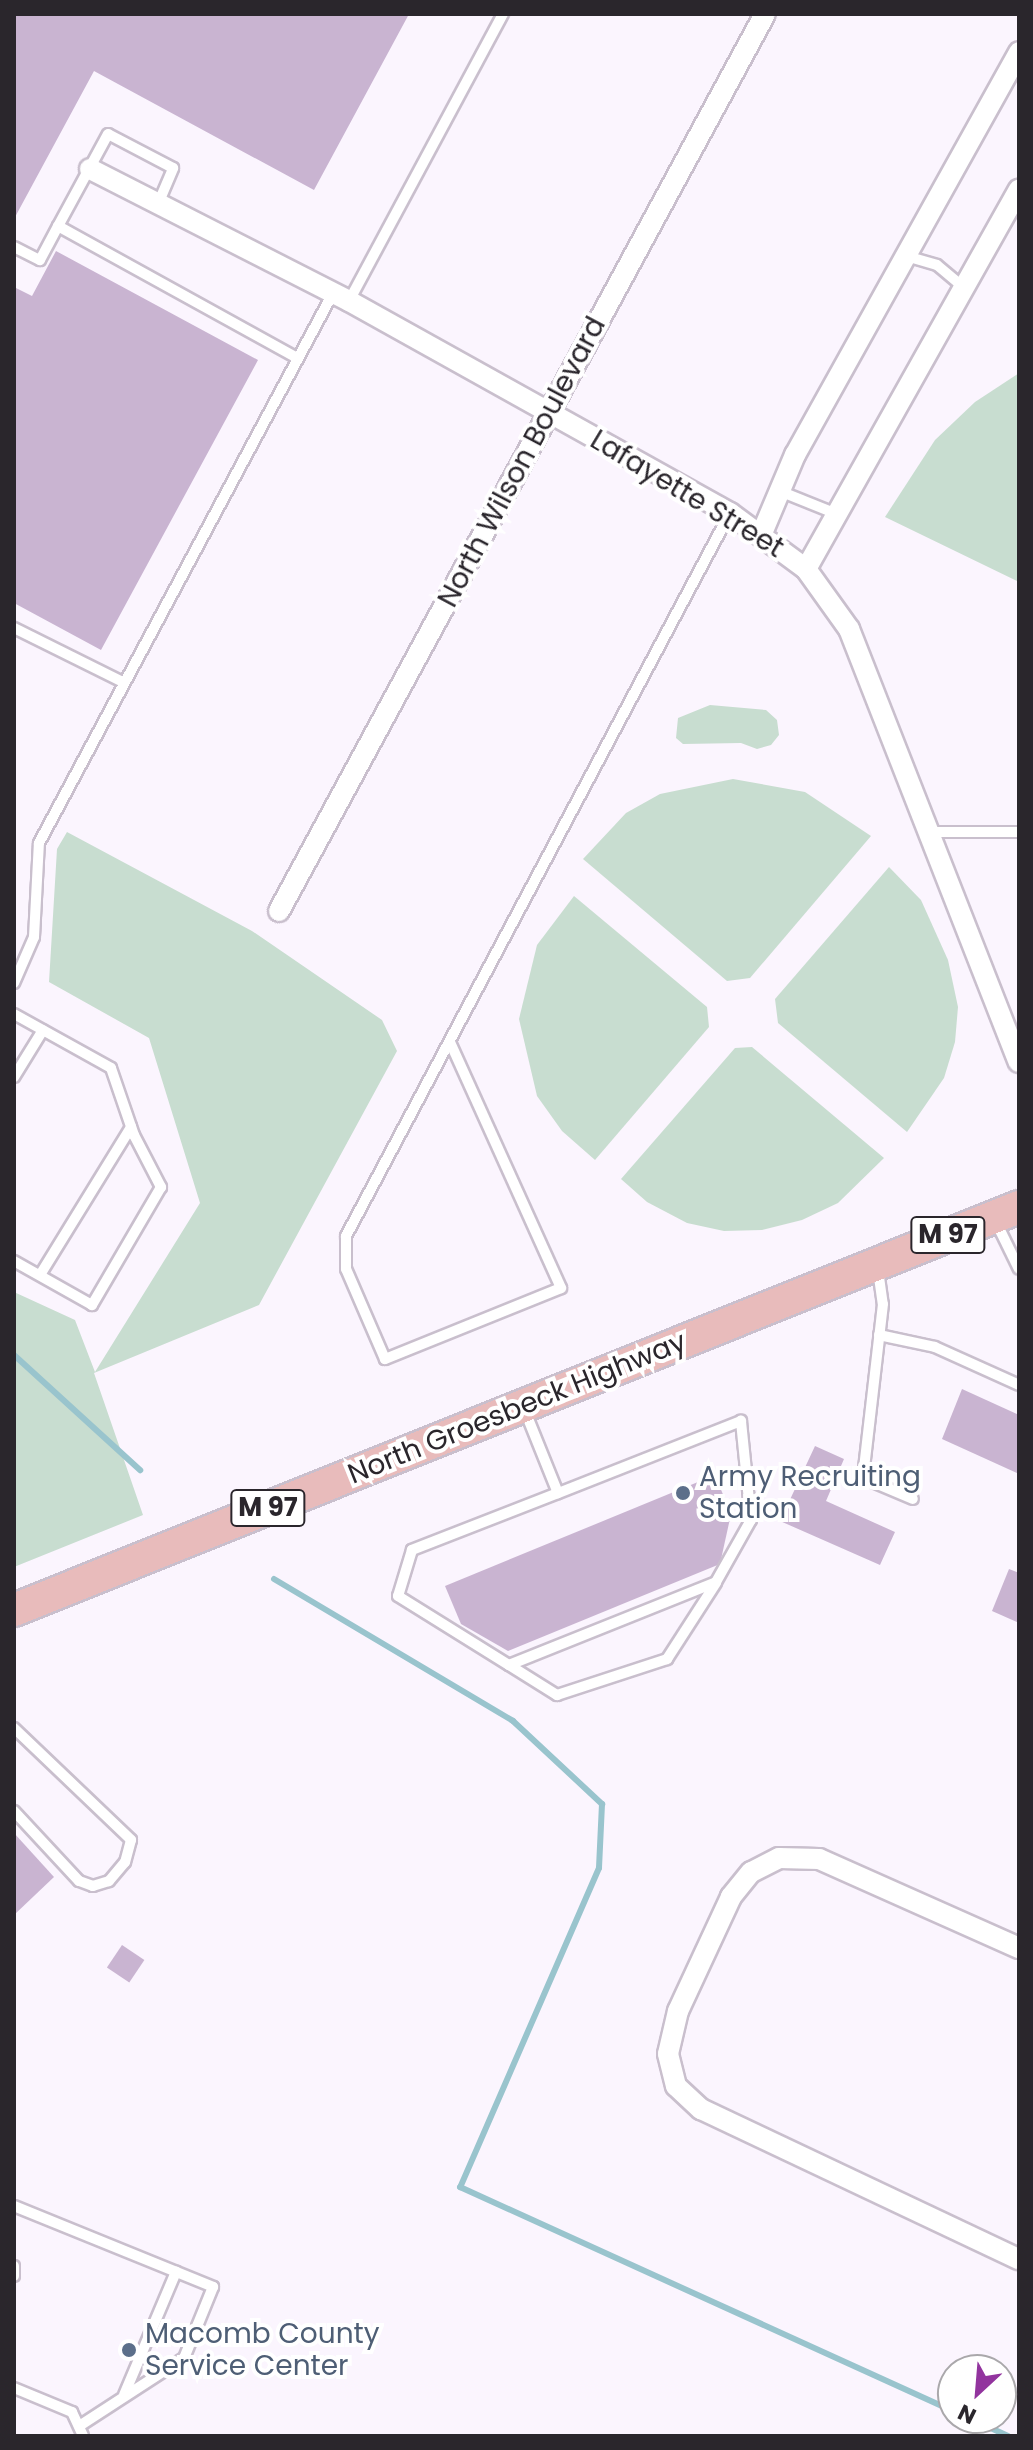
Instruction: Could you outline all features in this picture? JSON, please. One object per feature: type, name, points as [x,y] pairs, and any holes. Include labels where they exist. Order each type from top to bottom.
[{"type":"main road","name":"North Groesbeck Highway","points":[[14,1610],[1006,1212]]},
{"type":"street","name":"North Wilson Boulevard","points":[[279,911],[765,14]]},
{"type":"street","points":[[762,533],[782,492],[795,455],[1019,52]]},
{"type":"street","name":"Lafayette Street","points":[[90,169],[341,297],[730,513],[762,533],[806,569],[849,629],[927,832],[1011,1022],[1019,1062]]},
{"type":"street","points":[[806,569],[1019,190]]},
{"type":"street","points":[[1019,1948],[819,1859],[779,1858],[751,1872],[702,1952],[668,2054],[671,2076],[688,2099],[759,2140],[1019,2259]]},
{"type":"lane","points":[[14,982],[34,937],[39,843],[121,681],[297,358],[341,297],[503,14]]},
{"type":"lane","points":[[14,247],[40,260],[108,134],[173,168],[158,204]]},
{"type":"lane","points":[[58,226],[297,358]]},
{"type":"lane","points":[[906,256],[937,265],[964,288]]},
{"type":"lane","points":[[782,492],[837,514]]},
{"type":"lane","points":[[450,1042],[561,1288],[385,1359],[346,1269],[344,1244],[450,1042],[730,513]]},
{"type":"lane","points":[[14,628],[121,681]]},
{"type":"lane","points":[[927,832],[1019,832]]},
{"type":"lane","points":[[14,1014],[111,1068],[131,1127],[161,1187],[92,1305],[14,1261]]},
{"type":"lane","points":[[14,1077],[43,1030]]},
{"type":"lane","points":[[40,1275],[131,1127]]},
{"type":"lane","points":[[1006,1212],[1019,1269]]},
{"type":"lane","points":[[877,1264],[883,1304],[863,1478],[913,1499]]},
{"type":"lane","points":[[879,1335],[935,1347],[1019,1385]]},
{"type":"lane","points":[[523,1406],[558,1493]]},
{"type":"lane","points":[[741,1421],[751,1520],[716,1582],[667,1659],[557,1695],[398,1596],[412,1550],[741,1421]]},
{"type":"lane","points":[[509,1665],[716,1582]]},
{"type":"lane","points":[[14,1728],[131,1840],[125,1862],[109,1881],[93,1886],[79,1881],[14,1811]]},
{"type":"lane","points":[[14,2206],[213,2287],[184,2358],[123,2397],[82,2430],[72,2412],[14,2388]]},
{"type":"lane","points":[[14,2266],[14,2276]]},
{"type":"lane","points":[[123,2397],[176,2272]]},
{"type":"green space","points":[[1019,373],[1019,582],[885,517],[935,440],[975,402]]},
{"type":"green space","points":[[710,705],[766,710],[777,720],[779,735],[771,745],[757,749],[741,743],[683,744],[676,738],[678,718]]},
{"type":"green space","points":[[733,779],[805,792],[871,836],[750,978],[727,981],[583,859],[626,813],[660,794]]},
{"type":"green space","points":[[67,832],[252,931],[382,1020],[397,1051],[259,1305],[94,1373],[143,1515],[14,1567],[14,1292],[75,1320],[95,1372],[200,1203],[149,1038],[49,982],[57,849]]},
{"type":"green space","points":[[889,867],[921,900],[948,960],[958,1007],[955,1042],[944,1078],[907,1132],[778,1023],[775,999]]},
{"type":"green space","points":[[574,896],[707,1007],[709,1027],[595,1160],[562,1131],[537,1096],[519,1019],[537,945]]},
{"type":"green space","points":[[752,1047],[884,1158],[838,1203],[802,1220],[762,1230],[724,1231],[687,1223],[647,1202],[621,1179],[735,1048]]},
{"type":"building","points":[[14,14],[409,14],[314,190],[94,71],[14,219]]},
{"type":"building","points":[[56,251],[258,360],[101,650],[14,603],[14,287],[32,296]]},
{"type":"building","points":[[962,1389],[1019,1415],[1019,1474],[942,1439]]},
{"type":"building","points":[[815,1446],[844,1459],[826,1501],[895,1532],[880,1565],[780,1521]]},
{"type":"building","points":[[715,1475],[731,1514],[720,1564],[508,1651],[461,1624],[445,1586]]},
{"type":"building","points":[[1009,1569],[1019,1573],[1019,1623],[992,1611]]},
{"type":"building","points":[[14,1833],[54,1877],[14,1915]]},
{"type":"building","points":[[122,1945],[144,1960],[129,1982],[107,1967]]},
{"type":"waterway","points":[[14,1355],[140,1470]]},
{"type":"waterway","points":[[274,1579],[513,1721],[602,1804],[599,1868],[460,2187],[937,2404]]},
{"type":"waterway","points":[[1004,2434],[1008,2436]]},
{"type":"place","name":"Army Recruiting Station","points":[[683,1493]]},
{"type":"place","name":"Macomb County Service Center","points":[[129,2350]]}]
